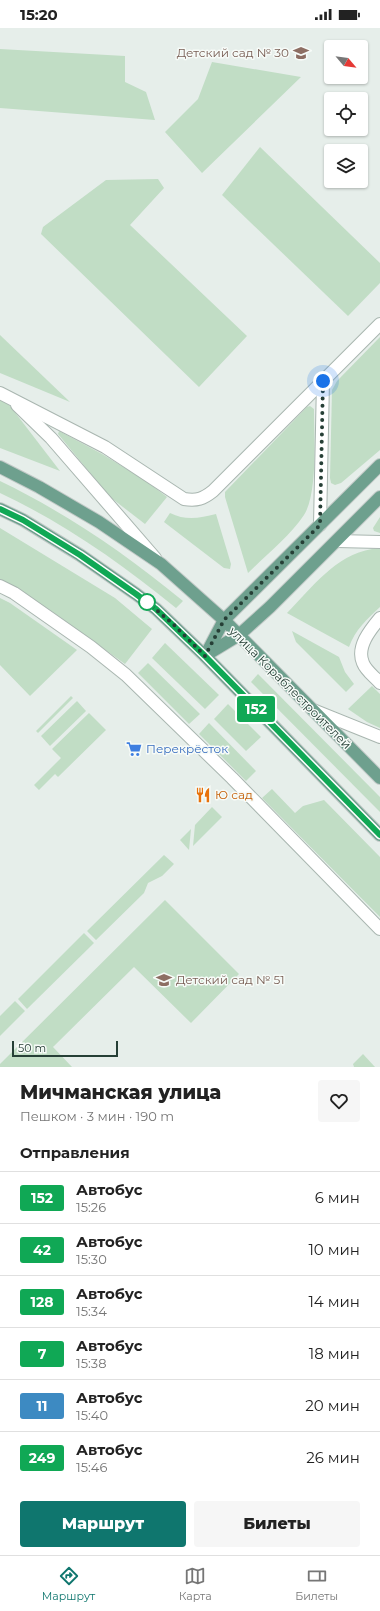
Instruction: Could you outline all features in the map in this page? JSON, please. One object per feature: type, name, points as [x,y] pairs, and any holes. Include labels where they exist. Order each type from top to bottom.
[{"type":"main road","points":[[205,656],[224,620],[380,464]]},
{"type":"main road","name":"улица Кораблестроителей","points":[[0,467],[39,486],[99,522],[161,564],[224,620],[380,778]]},
{"type":"main road","points":[[205,656],[239,635],[270,607],[380,497]]},
{"type":"main road","points":[[0,509],[23,520],[80,555],[136,594],[173,624],[380,835]]},
{"type":"street","points":[[4,395],[104,447],[184,499],[196,501],[205,498],[213,491],[380,324]]},
{"type":"street","points":[[320,525],[323,381]]},
{"type":"street","points":[[4,395],[51,438],[161,564]]},
{"type":"street","points":[[337,541],[380,542]]},
{"type":"street","points":[[0,586],[14,593],[85,643],[126,675],[232,778],[380,929]]},
{"type":"street","points":[[380,618],[365,640],[361,652],[363,663],[380,683]]},
{"type":"street","points":[[311,709],[380,737]]},
{"type":"green space","points":[[0,49],[125,56],[125,82],[146,92],[155,120],[0,108]]},
{"type":"green space","points":[[212,62],[301,77],[202,173],[165,132],[198,99]]},
{"type":"green space","points":[[260,147],[380,263],[380,283],[348,316],[222,195]]},
{"type":"green space","points":[[158,179],[164,188],[130,225],[247,336],[199,387],[41,234],[43,227],[106,180]]},
{"type":"green space","points":[[0,335],[70,402],[0,373]]},
{"type":"green space","points":[[380,337],[380,450],[341,483],[335,485],[331,483],[330,478],[332,390],[337,381]]},
{"type":"green space","points":[[0,400],[7,402],[60,471],[0,448]]},
{"type":"green space","points":[[310,406],[314,409],[315,449],[313,479],[308,505],[304,515],[292,530],[248,573],[225,497],[225,492],[307,407]]},
{"type":"green space","points":[[59,431],[102,454],[146,481],[167,497],[145,524],[110,497],[58,434]]},
{"type":"green space","points":[[0,481],[24,493],[95,535],[140,567],[183,601],[176,608],[92,545],[47,517],[0,493]]},
{"type":"green space","points":[[170,513],[187,518],[199,518],[216,514],[231,564],[230,569],[224,568],[164,522]]},
{"type":"green space","points":[[380,517],[380,533],[374,531],[373,528]]},
{"type":"green space","points":[[0,528],[115,598],[152,629],[125,664],[50,610],[0,580]]},
{"type":"green space","points":[[380,549],[380,607],[358,630],[349,647],[287,613],[315,583],[335,565],[359,552]]},
{"type":"green space","points":[[0,598],[10,603],[77,650],[30,696],[0,665]]},
{"type":"green space","points":[[292,631],[339,657],[345,672],[354,684],[346,692],[296,642]]},
{"type":"green space","points":[[165,643],[219,695],[205,709],[152,658]]},
{"type":"green space","points":[[148,663],[200,714],[189,724],[138,673]]},
{"type":"green space","points":[[258,674],[380,797],[380,812],[251,682]]},
{"type":"green space","points":[[372,686],[380,694],[380,728],[367,722],[348,709]]},
{"type":"green space","points":[[71,696],[73,698],[38,733],[36,731]]},
{"type":"green space","points":[[77,701],[86,711],[50,746],[41,736]]},
{"type":"green space","points":[[228,704],[261,737],[246,751],[214,719]]},
{"type":"green space","points":[[89,713],[106,730],[58,777],[55,774],[39,790],[34,785],[61,758],[52,749]]},
{"type":"green space","points":[[209,723],[256,771],[246,781],[199,734]]},
{"type":"green space","points":[[272,789],[295,813],[303,806],[324,800],[380,857],[380,917],[262,798]]},
{"type":"green space","points":[[212,807],[222,817],[193,846],[195,825]]},
{"type":"green space","points":[[191,829],[189,850],[180,840]]},
{"type":"green space","points":[[164,855],[174,864],[162,876],[148,883],[144,893],[96,940],[87,931]]},
{"type":"green space","points":[[165,900],[239,974],[191,1023],[134,967],[53,1047],[72,1067],[0,1067],[0,1064]]},
{"type":"green space","points":[[84,933],[94,943],[27,1009],[18,999]]},
{"type":"green space","points":[[15,1001],[25,1011],[0,1036],[0,1016]]},
{"type":"green space","points":[[363,1054],[375,1067],[354,1067],[353,1064]]},
{"type":"bus line","name":"152","points":[[0,509],[23,520],[80,555],[156,609],[205,656],[380,835]]},
{"type":"place","name":"Детский сад № 30","points":[[301,53]]},
{"type":"place","name":"Перекрёсток","points":[[134,749]]},
{"type":"place","name":"Ю сад","points":[[203,795]]},
{"type":"place","name":"Детский сад № 51","points":[[164,980]]},
{"type":"route","points":[[147,602],[146,601],[173,624],[205,656],[224,620],[320,525],[323,381]]}]
